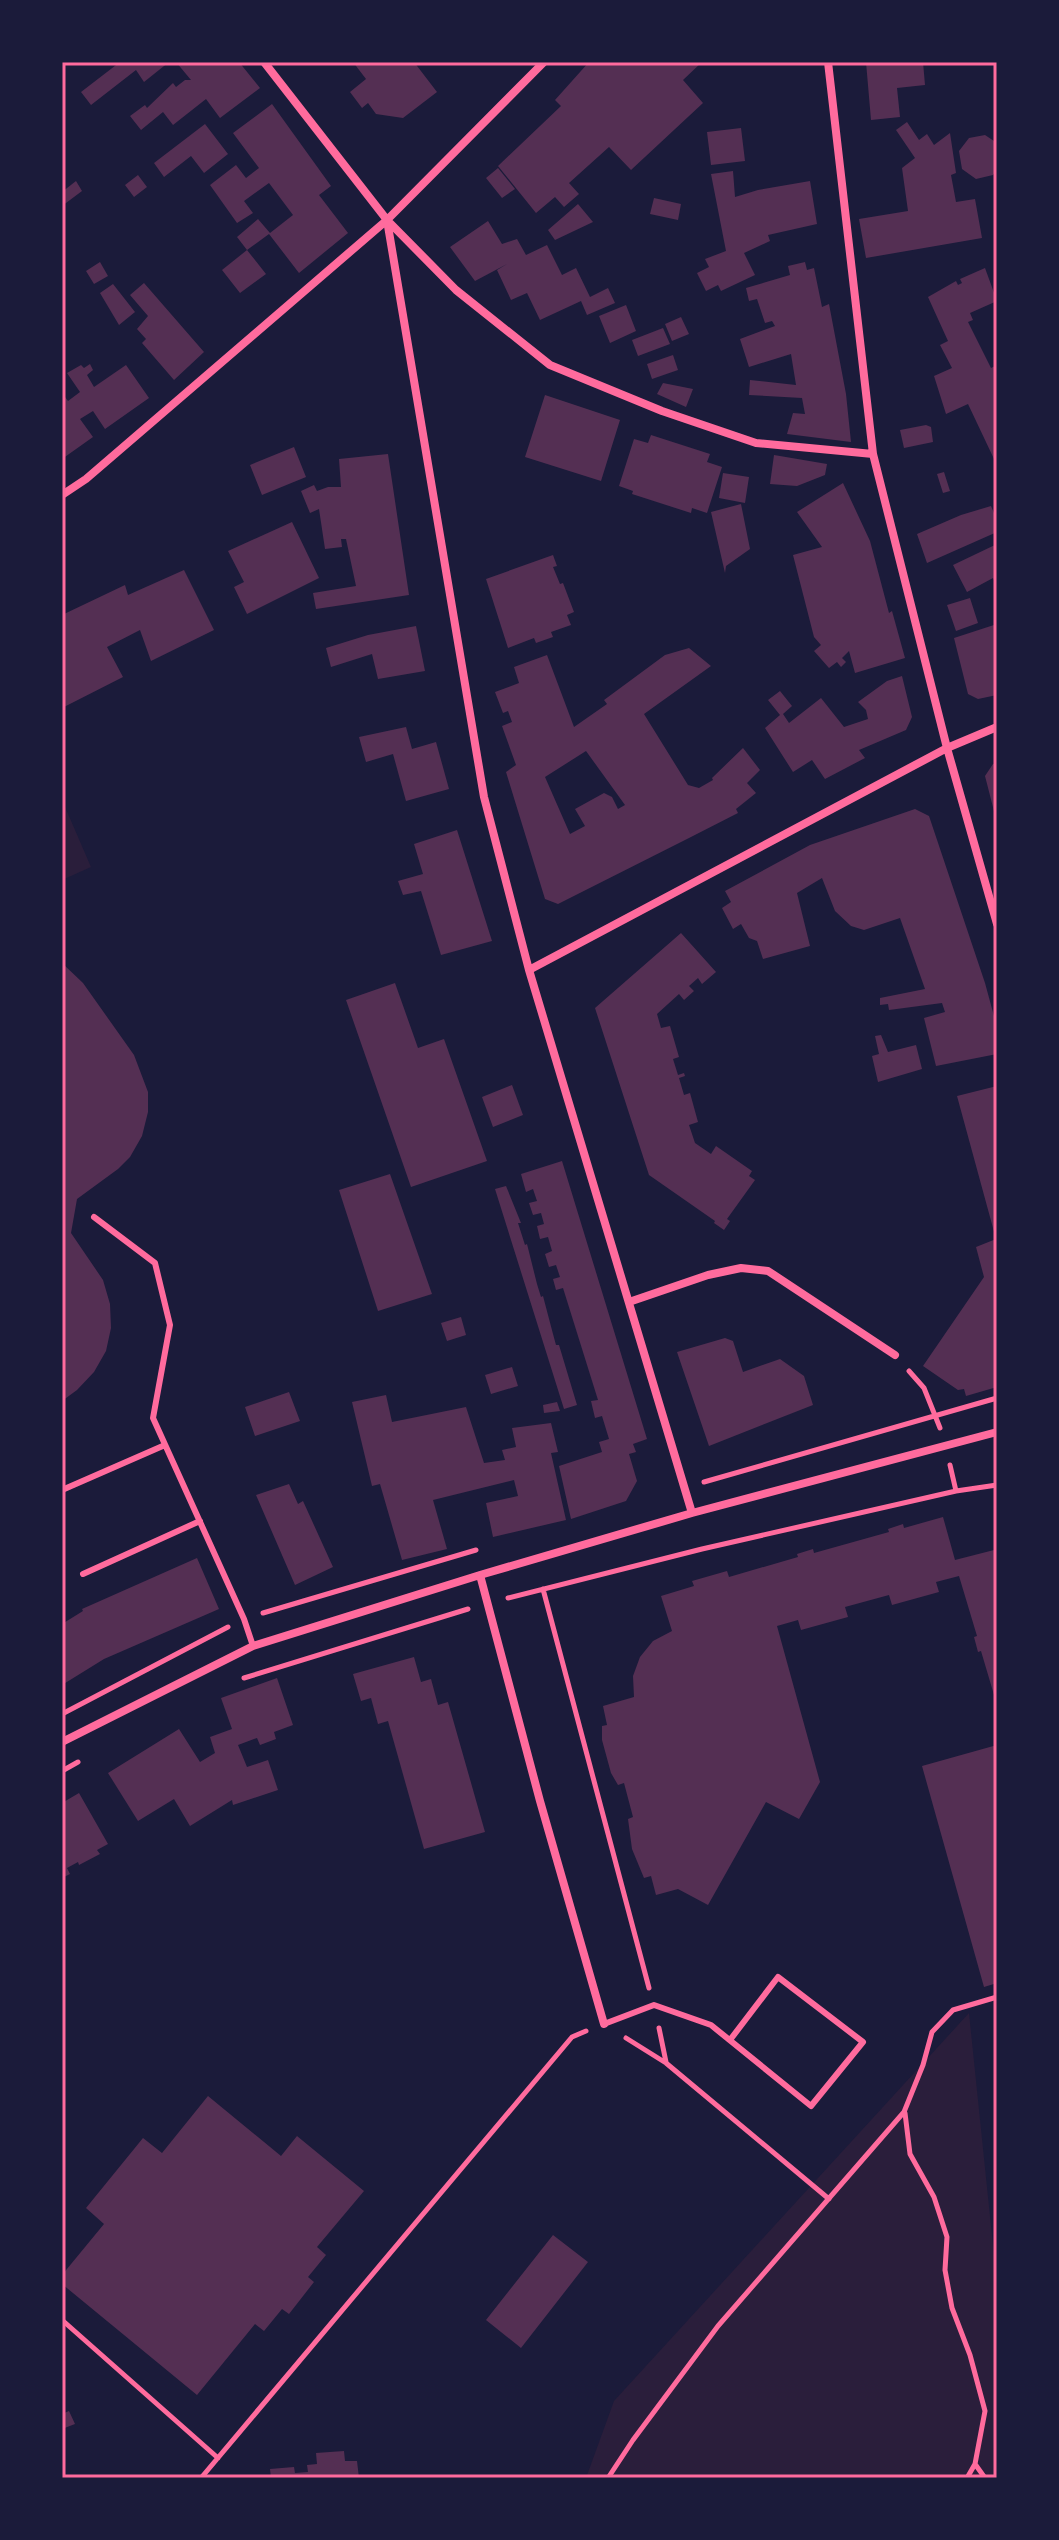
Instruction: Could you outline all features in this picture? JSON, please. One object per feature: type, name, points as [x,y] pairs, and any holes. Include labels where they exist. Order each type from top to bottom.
[{"type":"street","points":[[264,62],[387,220],[456,290],[550,365],[662,411],[756,443],[873,454]]},
{"type":"street","points":[[62,495],[86,479],[387,220],[544,62]]},
{"type":"street","points":[[828,62],[873,454],[947,748],[997,924]]},
{"type":"street","points":[[387,220],[484,797],[529,970],[692,1513]]},
{"type":"street","points":[[529,970],[947,748],[997,727]]},
{"type":"street","points":[[629,1302],[708,1275],[741,1268],[768,1271],[895,1355]]},
{"type":"street","points":[[62,1742],[253,1646],[692,1513],[997,1432]]},
{"type":"street","points":[[480,1575],[604,2024]]},
{"type":"lane","points":[[94,1217],[155,1263],[170,1325],[153,1418],[244,1619],[253,1646]]},
{"type":"lane","points":[[62,1490],[165,1445]]},
{"type":"lane","points":[[83,1574],[200,1521]]},
{"type":"lane","points":[[604,2024],[654,2005],[711,2025],[811,2106],[863,2042],[778,1977],[730,2040]]},
{"type":"path","points":[[924,1388],[936,1416],[997,1398]]},
{"type":"path","points":[[240,1680],[487,1603],[777,1532],[956,1491],[997,1485]]},
{"type":"path","points":[[543,1589],[654,2005],[666,2063],[829,2199]]},
{"type":"path","points":[[62,1771],[89,1756]]},
{"type":"path","points":[[608,2478],[718,2326],[904,2112],[923,2065],[932,2032],[953,2010],[997,1997]]},
{"type":"path","points":[[201,2478],[572,2037]]},
{"type":"path","points":[[904,2112],[910,2154],[934,2197],[947,2237],[945,2270],[952,2308],[970,2355],[985,2411],[975,2464],[967,2478]]},
{"type":"path","points":[[62,2320],[218,2458]]},
{"type":"path","points":[[975,2464],[985,2478]]},
{"type":"shaded area","points":[[62,800],[91,867],[62,880]]},
{"type":"shaded area","points":[[969,2013],[997,2284],[997,2478],[586,2478],[614,2401]]},
{"type":"building","points":[[120,62],[169,62],[144,82],[136,70],[91,105],[81,92]]},
{"type":"building","points":[[176,62],[239,62],[260,88],[220,118],[206,99],[173,125],[163,112],[141,130],[130,116],[145,105],[147,108],[173,83],[176,87],[185,80],[191,80]]},
{"type":"building","points":[[353,62],[414,62],[437,92],[403,118],[376,114],[368,103],[362,108],[350,92],[366,79]]},
{"type":"building","points":[[589,62],[702,62],[683,80],[703,103],[631,170],[609,147],[569,183],[579,194],[564,207],[555,197],[536,213],[498,166],[561,106],[555,100]]},
{"type":"building","points":[[866,62],[923,62],[925,85],[897,88],[900,117],[871,120]]},
{"type":"building","points":[[272,104],[331,186],[319,195],[348,233],[299,273],[269,234],[247,250],[237,237],[258,219],[270,233],[293,215],[269,183],[244,201],[253,213],[237,223],[210,185],[236,165],[246,178],[259,168],[233,133]]},
{"type":"building","points":[[907,122],[919,140],[927,134],[934,145],[950,133],[956,173],[951,175],[956,202],[975,199],[982,238],[866,258],[859,219],[908,211],[902,168],[915,158],[896,130]]},
{"type":"building","points":[[205,124],[228,154],[204,173],[191,156],[164,177],[154,163]]},
{"type":"building","points":[[741,128],[745,161],[711,165],[707,132]]},
{"type":"building","points":[[985,135],[997,143],[997,170],[993,175],[976,179],[962,169],[959,151],[969,138]]},
{"type":"building","points":[[498,168],[515,189],[502,198],[486,178]]},
{"type":"building","points":[[733,171],[735,197],[810,181],[817,224],[768,235],[770,241],[744,253],[755,275],[721,291],[718,285],[706,291],[697,273],[709,267],[705,259],[726,251],[711,174]]},
{"type":"building","points":[[138,175],[147,187],[134,197],[125,185]]},
{"type":"building","points":[[76,181],[82,191],[62,206],[62,192]]},
{"type":"building","points":[[654,198],[681,204],[678,220],[650,214]]},
{"type":"building","points":[[578,204],[593,222],[555,240],[548,230]]},
{"type":"building","points":[[488,221],[502,244],[517,239],[526,255],[547,245],[562,275],[576,268],[590,297],[608,288],[615,303],[587,315],[581,301],[540,320],[527,293],[511,300],[497,270],[507,264],[475,281],[450,247]]},
{"type":"building","points":[[247,250],[266,274],[240,293],[222,270]]},
{"type":"building","points":[[100,262],[108,276],[94,284],[86,271]]},
{"type":"building","points":[[805,262],[807,270],[814,268],[822,307],[829,304],[846,394],[851,442],[787,434],[793,413],[805,414],[802,398],[749,395],[750,380],[796,385],[791,354],[749,367],[740,339],[775,326],[772,321],[765,323],[757,299],[749,301],[746,288],[790,275],[788,266]]},
{"type":"building","points":[[985,268],[997,301],[970,313],[973,320],[968,322],[991,368],[997,365],[997,385],[994,387],[997,392],[997,458],[994,459],[968,404],[946,414],[934,376],[952,368],[940,345],[948,341],[928,297],[956,281],[958,285],[962,283],[960,279]]},
{"type":"building","points":[[144,283],[204,352],[174,380],[142,343],[146,339],[137,329],[148,316],[130,295]]},
{"type":"building","points":[[113,284],[135,312],[119,325],[100,293]]},
{"type":"building","points":[[626,305],[636,331],[610,343],[599,316]]},
{"type":"building","points":[[681,317],[689,334],[672,341],[665,324]]},
{"type":"building","points":[[663,328],[670,344],[638,356],[632,340]]},
{"type":"building","points":[[673,355],[678,370],[652,379],[647,364]]},
{"type":"building","points":[[90,364],[93,370],[87,375],[94,387],[126,365],[149,398],[105,429],[93,411],[80,419],[93,437],[62,459],[62,393],[68,401],[80,392],[67,373]]},
{"type":"building","points":[[663,383],[693,389],[686,407],[657,394]]},
{"type":"building","points":[[545,395],[620,420],[601,481],[525,457]]},
{"type":"building","points":[[926,425],[931,427],[933,442],[904,448],[900,430]]},
{"type":"building","points":[[651,435],[710,454],[707,462],[722,467],[707,513],[692,508],[691,513],[632,494],[633,491],[619,486],[634,439],[648,443]]},
{"type":"building","points":[[294,447],[306,477],[262,495],[250,465]]},
{"type":"building","points":[[388,454],[409,595],[316,609],[313,593],[356,586],[346,539],[341,539],[342,547],[325,549],[319,509],[310,513],[301,491],[314,485],[317,491],[341,487],[339,459]]},
{"type":"building","points":[[774,455],[827,464],[825,475],[797,486],[770,484]]},
{"type":"building","points":[[944,472],[950,491],[943,493],[937,474]]},
{"type":"building","points":[[723,473],[749,477],[745,503],[719,498]]},
{"type":"building","points":[[843,483],[870,541],[889,613],[892,611],[905,658],[855,673],[849,651],[842,658],[846,662],[841,667],[837,662],[829,668],[814,651],[821,645],[814,637],[793,555],[822,547],[797,512]]},
{"type":"building","points":[[741,504],[750,549],[726,566],[725,573],[711,512]]},
{"type":"building","points":[[991,506],[997,520],[997,532],[927,563],[917,534]]},
{"type":"building","points":[[292,522],[319,578],[247,614],[234,587],[244,582],[228,551]]},
{"type":"building","points":[[997,544],[997,587],[993,578],[967,592],[953,565]]},
{"type":"building","points":[[553,555],[557,566],[553,567],[574,612],[567,615],[571,625],[551,632],[553,637],[536,643],[534,638],[508,648],[486,579]]},
{"type":"building","points":[[184,570],[214,630],[151,661],[140,630],[107,647],[123,677],[62,708],[62,615],[125,585],[128,595]]},
{"type":"building","points":[[970,598],[978,623],[956,631],[947,605]]},
{"type":"building","points":[[997,624],[997,695],[978,699],[968,694],[954,638]]},
{"type":"building","points":[[416,626],[425,671],[378,679],[372,654],[331,667],[326,648],[368,635]]},
{"type":"building","points":[[689,648],[711,666],[644,714],[688,785],[699,788],[713,780],[743,748],[760,770],[747,783],[756,793],[736,809],[738,813],[558,904],[545,899],[506,772],[516,765],[502,726],[512,722],[508,711],[503,713],[495,692],[519,683],[514,667],[547,655],[574,727],[607,704],[604,700],[665,655]],"holes":[[[586,751],[625,805],[618,809],[612,797],[604,793],[575,809],[585,826],[570,834],[545,777]]]},
{"type":"building","points":[[902,676],[912,717],[906,730],[859,750],[865,758],[825,779],[812,760],[793,772],[765,728],[780,715],[768,700],[780,691],[792,706],[783,714],[789,723],[821,698],[844,727],[868,719],[866,710],[858,702],[887,681]]},
{"type":"building","points":[[406,727],[412,749],[436,742],[449,789],[406,801],[393,754],[366,762],[359,737]]},
{"type":"building","points":[[997,763],[997,819],[996,819],[985,776]]},
{"type":"building","points":[[915,809],[929,816],[985,983],[997,1027],[997,1054],[936,1066],[924,1018],[945,1012],[942,1003],[889,1010],[888,1004],[880,1005],[880,998],[925,989],[900,918],[864,930],[851,926],[835,911],[822,878],[797,893],[810,946],[763,959],[757,941],[749,938],[741,924],[733,929],[722,908],[731,902],[725,891],[810,845]]},
{"type":"building","points":[[457,830],[492,941],[441,955],[421,891],[403,895],[398,881],[423,874],[414,844]]},
{"type":"building","points":[[681,933],[716,972],[702,984],[698,978],[689,986],[694,991],[684,1000],[679,994],[657,1014],[661,1028],[670,1026],[679,1057],[673,1059],[678,1075],[684,1073],[685,1076],[679,1078],[684,1095],[690,1093],[698,1122],[689,1125],[695,1143],[711,1154],[716,1146],[752,1171],[749,1176],[755,1180],[727,1219],[730,1221],[724,1230],[649,1175],[595,1008]]},
{"type":"building","points":[[62,963],[83,983],[134,1055],[148,1092],[148,1112],[142,1136],[130,1157],[77,1199],[71,1233],[103,1280],[110,1304],[111,1328],[106,1351],[94,1372],[62,1401]]},
{"type":"building","points":[[395,983],[418,1048],[444,1039],[487,1161],[411,1187],[346,1000]]},
{"type":"building","points":[[881,1035],[888,1052],[916,1045],[922,1069],[878,1082],[872,1056],[879,1054],[875,1036]]},
{"type":"building","points":[[512,1085],[523,1115],[493,1127],[482,1097]]},
{"type":"building","points":[[997,1086],[997,1387],[966,1396],[964,1389],[958,1390],[923,1366],[984,1277],[976,1247],[996,1239],[957,1096]]},
{"type":"building","points":[[562,1161],[647,1439],[633,1444],[636,1452],[629,1454],[637,1481],[626,1501],[571,1519],[559,1466],[602,1452],[599,1442],[609,1439],[602,1416],[595,1418],[591,1401],[598,1400],[563,1288],[556,1290],[553,1279],[560,1277],[556,1265],[549,1267],[545,1254],[552,1251],[548,1237],[540,1239],[537,1226],[544,1224],[541,1213],[533,1215],[529,1203],[537,1201],[533,1189],[526,1192],[521,1174]]},
{"type":"building","points":[[390,1174],[432,1294],[378,1311],[339,1190]]},
{"type":"building","points":[[506,1186],[521,1223],[518,1223],[577,1405],[564,1409],[495,1189]]},
{"type":"building","points":[[461,1317],[466,1335],[447,1341],[441,1323]]},
{"type":"building","points":[[725,1338],[733,1341],[743,1372],[780,1359],[804,1376],[813,1405],[709,1446],[677,1352]]},
{"type":"building","points":[[512,1367],[518,1386],[491,1394],[485,1375]]},
{"type":"building","points":[[289,1392],[300,1421],[255,1436],[245,1407]]},
{"type":"building","points":[[386,1395],[392,1422],[466,1407],[484,1463],[505,1460],[502,1450],[516,1447],[512,1428],[551,1423],[558,1452],[551,1453],[566,1520],[493,1537],[486,1503],[518,1496],[514,1480],[433,1500],[447,1549],[402,1560],[380,1484],[372,1486],[352,1402]]},
{"type":"building","points":[[557,1402],[560,1411],[544,1413],[543,1405]]},
{"type":"building","points":[[289,1484],[298,1504],[303,1501],[333,1567],[295,1585],[256,1495]]},
{"type":"building","points":[[943,1517],[955,1560],[994,1550],[997,1561],[997,1705],[981,1651],[978,1652],[974,1637],[977,1636],[959,1576],[936,1582],[939,1592],[892,1605],[889,1595],[845,1607],[848,1617],[801,1630],[798,1620],[777,1626],[820,1782],[799,1819],[766,1802],[708,1905],[678,1889],[656,1895],[651,1876],[644,1878],[632,1849],[628,1819],[633,1817],[624,1783],[618,1785],[611,1773],[602,1740],[602,1726],[607,1725],[603,1706],[634,1697],[633,1676],[640,1657],[653,1641],[672,1631],[661,1596],[694,1586],[692,1581],[727,1571],[729,1577],[798,1557],[797,1554],[813,1549],[814,1553],[889,1532],[888,1529],[903,1524],[904,1528]]},
{"type":"building","points":[[197,1558],[219,1609],[104,1659],[62,1685],[62,1624],[82,1609]]},
{"type":"building","points":[[414,1657],[421,1682],[431,1679],[438,1705],[448,1702],[485,1832],[424,1849],[388,1721],[378,1724],[371,1698],[361,1701],[353,1674]]},
{"type":"building","points":[[277,1678],[293,1725],[274,1732],[276,1739],[260,1745],[257,1738],[238,1745],[247,1767],[268,1760],[278,1790],[233,1805],[232,1800],[190,1826],[174,1799],[138,1821],[108,1773],[179,1729],[200,1762],[215,1753],[210,1737],[232,1729],[221,1698]]},
{"type":"building","points":[[997,1745],[997,1983],[984,1987],[922,1766]]},
{"type":"building","points":[[79,1793],[108,1844],[97,1850],[100,1854],[67,1868],[70,1874],[62,1878],[62,1803]]},
{"type":"building","points":[[208,2096],[281,2156],[297,2136],[364,2191],[317,2247],[326,2255],[308,2277],[314,2282],[289,2314],[282,2309],[264,2331],[255,2324],[197,2395],[62,2284],[62,2275],[104,2224],[86,2208],[143,2138],[162,2153]]},
{"type":"building","points":[[553,2235],[588,2262],[521,2348],[486,2320]]},
{"type":"building","points":[[69,2411],[75,2424],[62,2429],[62,2414]]},
{"type":"building","points":[[344,2451],[345,2461],[357,2461],[359,2478],[271,2478],[270,2469],[294,2467],[295,2473],[308,2472],[307,2465],[317,2464],[316,2453]]}]
